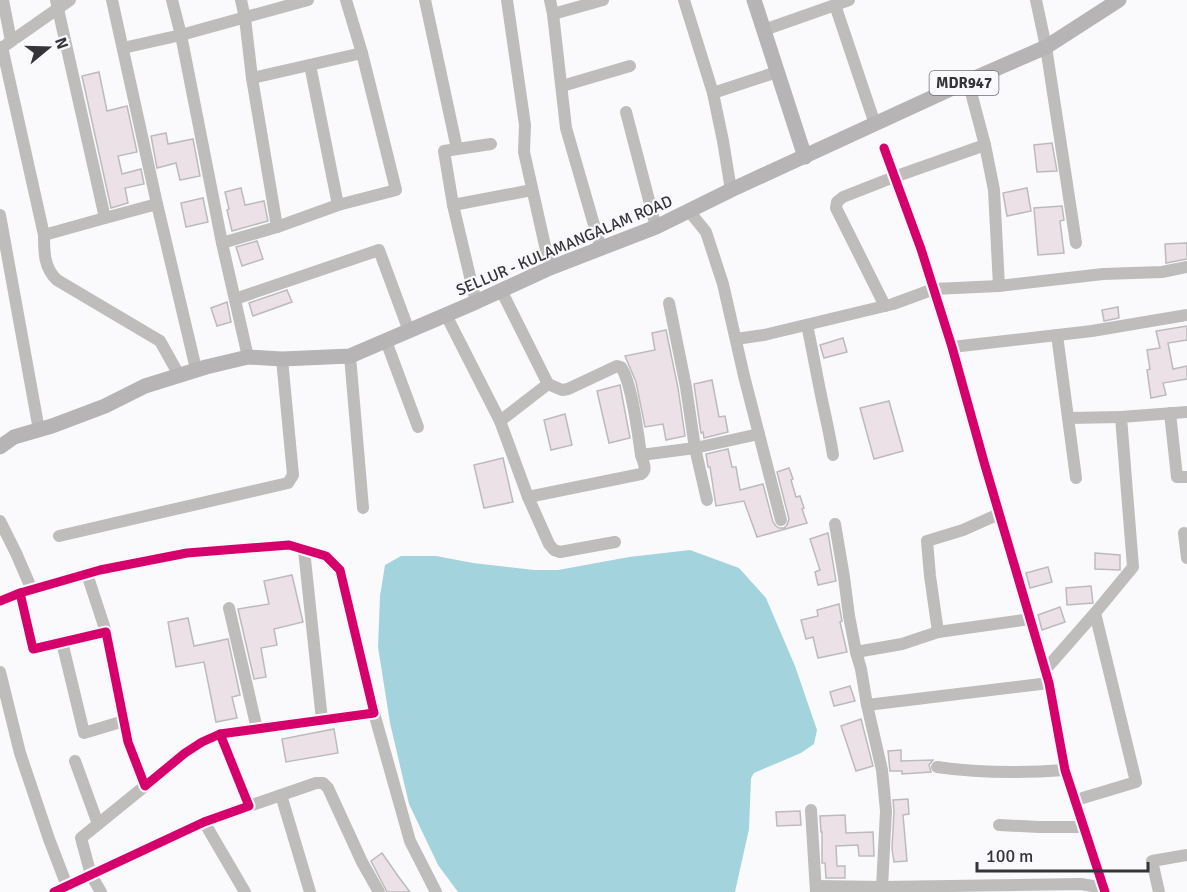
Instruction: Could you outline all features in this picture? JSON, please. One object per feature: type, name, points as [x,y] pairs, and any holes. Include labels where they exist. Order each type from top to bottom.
[{"type":"main road","points":[[754,0],[805,157]]},
{"type":"main road","name":"SELLUR - KULAMANGALAM ROAD","points":[[0,447],[14,437],[105,406],[145,386],[196,369],[248,357],[282,359],[350,356],[549,268],[656,227],[876,124],[969,87],[1046,47],[1119,0]]},
{"type":"street","points":[[3,0],[3,46],[44,235],[46,265],[57,280],[160,341],[179,375]]},
{"type":"street","points":[[3,46],[57,4],[70,0]]},
{"type":"street","points":[[112,0],[196,369]]},
{"type":"street","points":[[172,0],[248,357]]},
{"type":"street","points":[[241,0],[277,227]]},
{"type":"street","points":[[123,48],[181,35],[308,0]]},
{"type":"street","points":[[222,243],[277,227],[338,205],[396,190],[362,53],[346,0]]},
{"type":"street","points":[[424,0],[457,149]]},
{"type":"street","points":[[507,0],[525,125],[524,152],[549,268]]},
{"type":"street","points":[[550,0],[554,14],[566,128],[601,249]]},
{"type":"street","points":[[554,14],[603,0]]},
{"type":"street","points":[[684,0],[713,93],[732,190]]},
{"type":"street","points":[[764,30],[849,0]]},
{"type":"street","points":[[1036,0],[1046,47],[1076,243]]},
{"type":"street","points":[[57,4],[105,218]]},
{"type":"street","points":[[835,5],[876,124]]},
{"type":"street","points":[[252,78],[362,53]]},
{"type":"street","points":[[310,65],[338,205]]},
{"type":"street","points":[[562,86],[630,66]]},
{"type":"street","points":[[713,93],[777,72]]},
{"type":"street","points":[[969,87],[985,145],[994,190],[999,286]]},
{"type":"street","points":[[626,112],[656,227]]},
{"type":"street","points":[[476,302],[453,205],[444,151],[491,144]]},
{"type":"street","points":[[885,306],[836,208],[837,202],[843,197],[894,177],[985,145]]},
{"type":"street","points":[[884,148],[921,249],[952,347],[1049,683],[1065,770],[1105,890]]},
{"type":"street","points":[[453,205],[532,190]]},
{"type":"street","points":[[44,235],[157,204]]},
{"type":"street","points":[[689,211],[706,232],[723,284],[781,520]]},
{"type":"street","points":[[0,215],[39,430]]},
{"type":"street","points":[[235,299],[379,250],[409,331]]},
{"type":"street","points":[[736,339],[764,335],[885,306],[934,289],[999,286],[1103,274],[1162,272],[1187,267]]},
{"type":"street","points":[[501,290],[554,387]]},
{"type":"street","points":[[669,303],[688,396],[695,448],[707,500]]},
{"type":"street","points":[[446,315],[500,421],[528,497],[549,544],[554,550],[560,552],[615,542]]},
{"type":"street","points":[[952,347],[1092,331],[1187,315]]},
{"type":"street","points":[[807,325],[833,455]]},
{"type":"street","points":[[1057,335],[1076,478]]},
{"type":"street","points":[[386,341],[418,427]]},
{"type":"street","points":[[350,356],[363,508]]},
{"type":"street","points":[[59,536],[288,483],[292,480],[282,359]]},
{"type":"street","points":[[500,421],[554,387],[568,389],[617,366],[624,371],[632,402],[644,472],[528,497]]},
{"type":"street","points":[[1068,418],[1187,412]]},
{"type":"street","points":[[1170,413],[1178,477],[1187,477]]},
{"type":"street","points":[[1045,670],[1133,567],[1121,417]]},
{"type":"street","points":[[641,455],[695,448],[759,434]]},
{"type":"street","points":[[939,632],[927,541],[963,530],[999,514]]},
{"type":"street","points":[[0,520],[16,553],[26,591],[33,648],[106,632]]},
{"type":"street","points":[[835,524],[849,616],[882,770],[886,811],[882,889]]},
{"type":"street","points":[[1184,533],[1187,558]]},
{"type":"street","points":[[0,601],[26,591],[100,570],[187,553],[290,545],[326,556],[340,570],[374,713],[410,841],[436,892]]},
{"type":"street","points":[[304,550],[322,720]]},
{"type":"street","points":[[87,574],[106,632],[128,742],[145,786]]},
{"type":"street","points":[[229,608],[257,729]]},
{"type":"street","points":[[1076,800],[1136,782],[1095,613]]},
{"type":"street","points":[[856,651],[902,644],[939,632],[1030,619]]},
{"type":"street","points":[[62,642],[84,733],[124,722]]},
{"type":"street","points":[[0,672],[20,753],[49,839],[68,886]]},
{"type":"street","points":[[867,705],[1049,683]]},
{"type":"street","points":[[101,892],[92,874],[81,838],[185,753],[220,734],[374,713]]},
{"type":"street","points":[[220,734],[249,806]]},
{"type":"street","points":[[75,761],[98,824]]},
{"type":"street","points":[[938,767],[963,770],[1065,770]]},
{"type":"street","points":[[54,892],[204,822],[316,783],[322,783],[328,788],[376,891]]},
{"type":"street","points":[[280,795],[310,892]]},
{"type":"street","points":[[811,810],[816,889],[1081,884],[1105,890]]},
{"type":"street","points":[[204,822],[245,892]]},
{"type":"street","points":[[999,825],[1084,827]]},
{"type":"street","points":[[1159,892],[1152,861],[1187,855]]},
{"type":"water","points":[[690,550],[739,568],[766,598],[795,666],[817,730],[814,744],[801,753],[754,773],[751,778],[749,829],[735,892],[458,892],[438,865],[409,804],[390,723],[378,647],[380,596],[385,565],[401,556],[436,556],[534,570],[558,570],[629,557]]},
{"type":"building","points":[[99,72],[107,111],[127,106],[137,152],[118,156],[122,174],[141,169],[144,184],[125,188],[128,203],[111,208],[82,76]]},
{"type":"building","points":[[166,133],[168,144],[193,139],[200,176],[180,180],[176,163],[157,168],[151,136]]},
{"type":"building","points":[[1052,143],[1057,171],[1037,172],[1034,145]]},
{"type":"building","points":[[241,188],[245,205],[264,201],[268,221],[232,231],[225,192]]},
{"type":"building","points":[[1027,188],[1031,211],[1007,216],[1003,193]]},
{"type":"building","points":[[203,198],[208,222],[186,227],[181,203]]},
{"type":"building","points":[[1062,206],[1064,220],[1060,221],[1064,253],[1038,255],[1034,208]]},
{"type":"building","points":[[257,241],[263,259],[242,266],[236,247]]},
{"type":"building","points":[[1187,243],[1187,259],[1166,263],[1165,244]]},
{"type":"building","points":[[287,290],[292,302],[253,316],[249,303]]},
{"type":"building","points":[[227,302],[231,322],[217,326],[211,308]]},
{"type":"building","points":[[1118,307],[1119,318],[1104,321],[1102,310]]},
{"type":"building","points":[[1187,326],[1187,340],[1168,343],[1173,369],[1187,366],[1187,379],[1163,383],[1166,395],[1151,398],[1147,350],[1160,348],[1156,331]]},
{"type":"building","points":[[666,330],[685,436],[666,440],[663,424],[645,427],[636,382],[625,356],[655,350],[652,333]]},
{"type":"building","points":[[843,338],[847,352],[824,358],[820,345]]},
{"type":"building","points":[[712,380],[719,417],[725,416],[728,432],[704,438],[703,432],[701,433],[694,384]]},
{"type":"building","points":[[620,385],[630,438],[609,443],[597,391]]},
{"type":"building","points":[[889,401],[903,451],[874,459],[860,408]]},
{"type":"building","points":[[565,414],[572,445],[551,450],[544,420]]},
{"type":"building","points":[[728,449],[732,467],[736,467],[740,490],[763,484],[773,522],[779,528],[784,528],[789,519],[777,472],[789,468],[796,497],[800,496],[807,523],[757,537],[744,501],[716,506],[706,454]]},
{"type":"building","points":[[503,458],[513,502],[484,508],[474,465]]},
{"type":"building","points":[[828,533],[836,581],[818,585],[815,572],[820,570],[810,539]]},
{"type":"building","points":[[1095,553],[1120,555],[1120,570],[1095,569]]},
{"type":"building","points":[[1048,567],[1052,582],[1030,588],[1026,573]]},
{"type":"building","points":[[292,575],[303,622],[274,629],[277,645],[261,648],[266,677],[254,679],[238,609],[269,604],[264,581]]},
{"type":"building","points":[[1091,586],[1093,603],[1067,605],[1066,588]]},
{"type":"building","points":[[839,604],[842,621],[840,622],[847,652],[818,658],[813,637],[806,639],[801,620],[818,616],[817,610]]},
{"type":"building","points":[[1060,607],[1065,622],[1042,630],[1038,615]]},
{"type":"building","points":[[188,618],[194,646],[228,639],[240,695],[232,697],[237,718],[216,722],[204,662],[176,667],[168,622]]},
{"type":"building","points":[[850,686],[855,701],[834,706],[830,692]]},
{"type":"building","points":[[861,719],[873,766],[856,771],[841,726]]},
{"type":"building","points":[[334,729],[338,753],[286,762],[282,739]]},
{"type":"building","points":[[901,750],[901,761],[933,760],[929,765],[931,772],[902,774],[902,771],[890,771],[888,751]]},
{"type":"building","points":[[908,799],[909,814],[903,815],[907,861],[894,862],[893,800]]},
{"type":"building","points":[[800,811],[801,825],[777,826],[776,812]]},
{"type":"building","points":[[845,815],[846,833],[873,832],[874,856],[859,856],[858,845],[836,846],[837,866],[845,866],[845,878],[826,878],[825,863],[822,863],[820,816]]},
{"type":"building","points":[[382,853],[410,892],[387,892],[371,861]]},
{"type":"cycle path","points":[[884,148],[921,249],[952,347],[1049,683],[1065,770],[1105,892]]},
{"type":"cycle path","points":[[20,593],[100,570],[187,553],[289,545],[326,556],[340,570],[374,713],[220,734]]},
{"type":"cycle path","points":[[0,601],[20,593],[33,649],[106,632],[128,742],[145,786],[185,753],[220,734],[249,806],[204,822],[54,892]]}]
